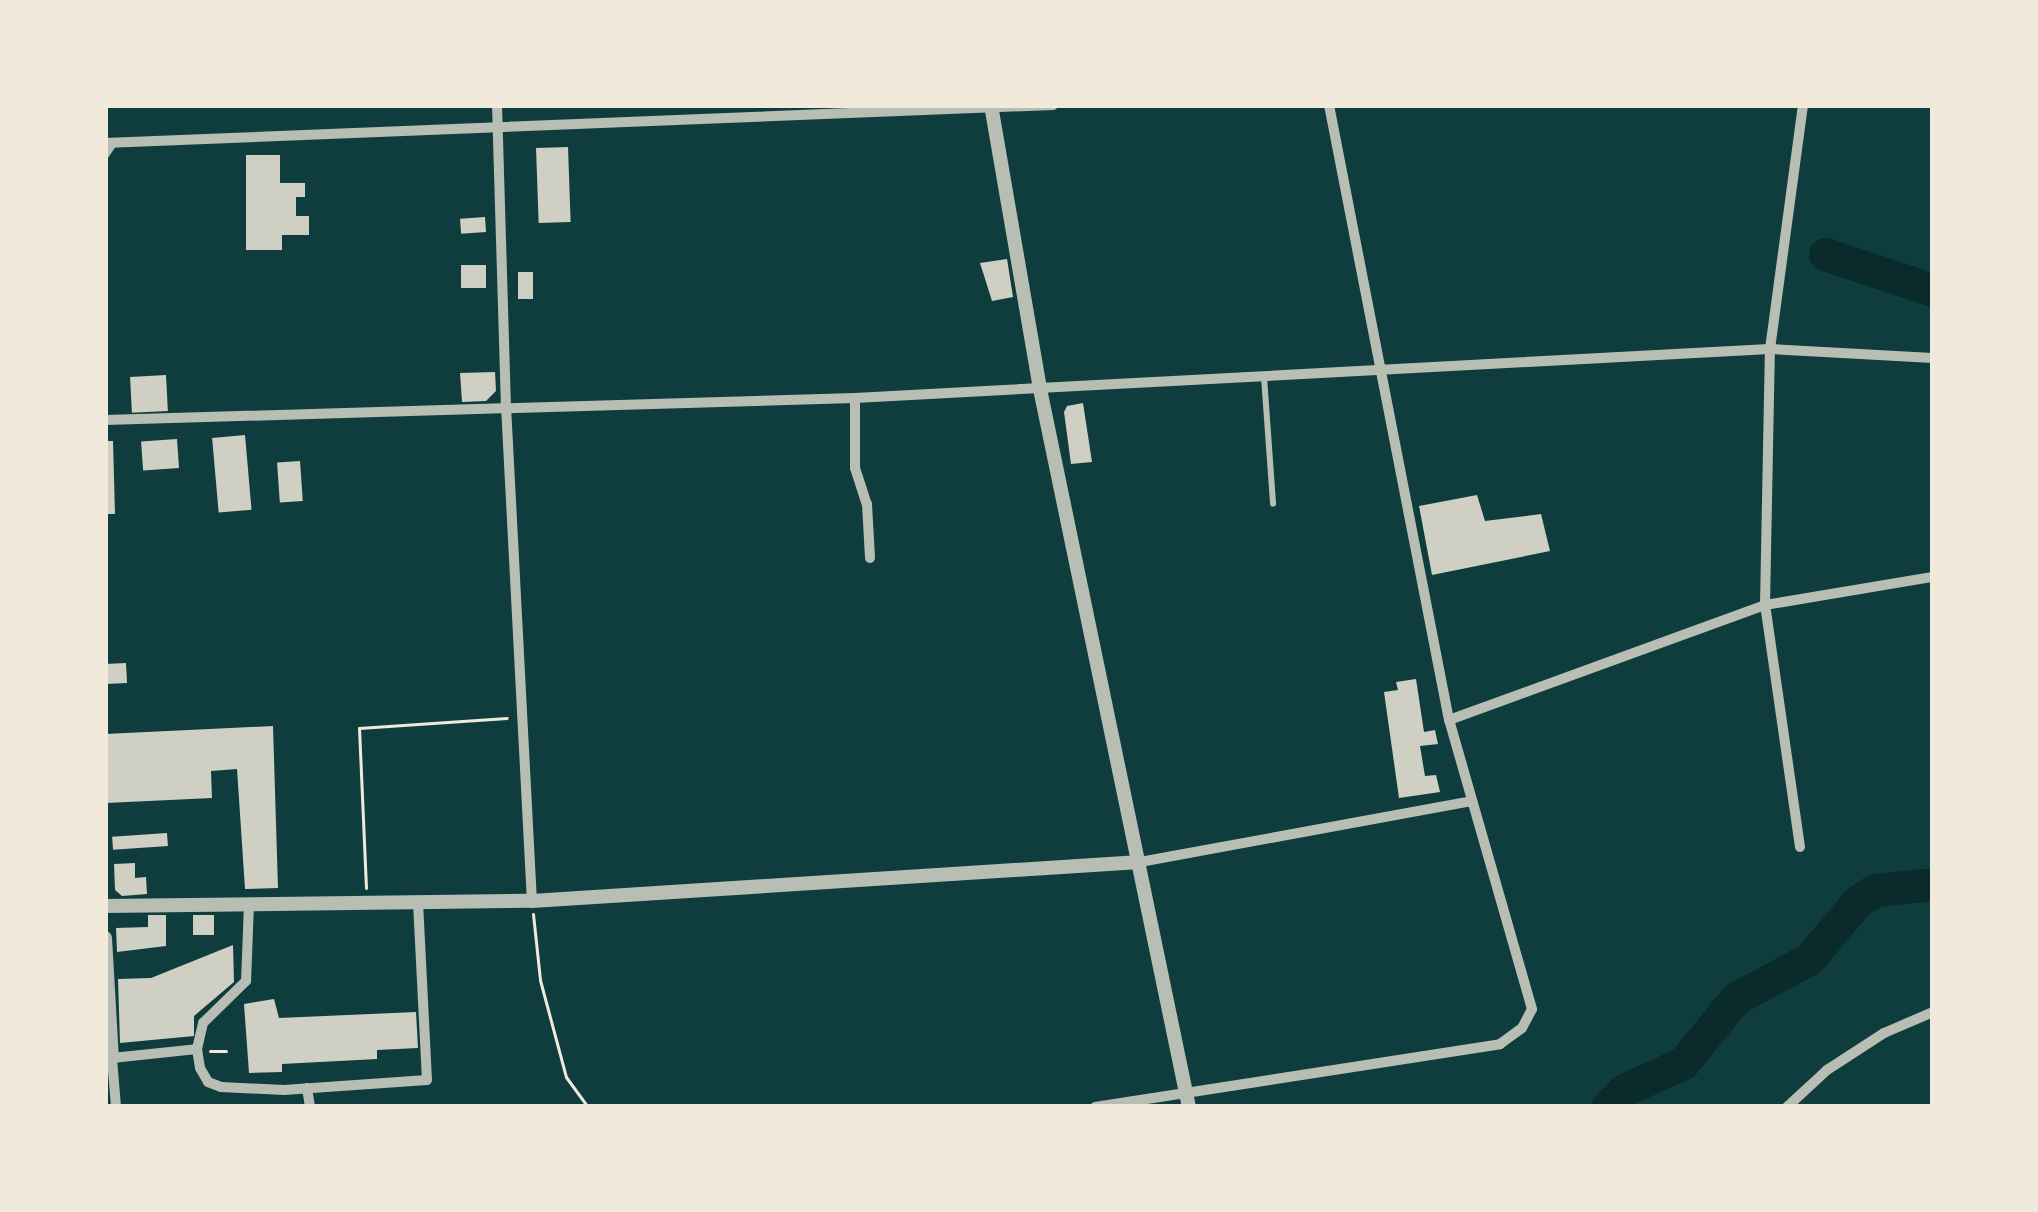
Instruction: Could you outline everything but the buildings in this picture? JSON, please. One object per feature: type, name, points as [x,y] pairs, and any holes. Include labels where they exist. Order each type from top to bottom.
[{"type":"street","points":[[497,105],[506,406],[532,901]]},
{"type":"street","points":[[110,143],[1053,105]]},
{"type":"street","points":[[1095,1107],[1188,1101],[1500,1044],[1522,1028],[1532,1009],[1449,720],[1329,105]]},
{"type":"street","points":[[1800,847],[1765,605],[1770,349],[1802,105]]},
{"type":"street","points":[[992,106],[1040,389],[1188,1101]]},
{"type":"street","points":[[105,420],[854,398],[1770,349],[1933,358]]},
{"type":"street","points":[[854,398],[854,468],[868,504],[870,558]]},
{"type":"street","points":[[1449,720],[1765,605],[1933,577]]},
{"type":"street","points":[[105,906],[532,901],[1140,862],[1471,802]]},
{"type":"street","points":[[250,904],[246,981],[203,1023],[208,1082],[221,1088],[427,1080],[418,901]]},
{"type":"street","points":[[105,938],[108,1058],[116,1107]]},
{"type":"street","points":[[1787,1107],[1865,1046],[1933,1012]]},
{"type":"street","points":[[108,1058],[203,1050]]},
{"type":"street","points":[[307,1088],[310,1107]]},
{"type":"lane","points":[[105,158],[110,143]]},
{"type":"lane","points":[[1264,377],[1273,504]]},
{"type":"path","points":[[366,902],[359,728],[522,717]]},
{"type":"path","points":[[532,901],[545,999],[566,1077],[588,1107]]},
{"type":"path","points":[[203,1050],[226,1051]]},
{"type":"waterway","points":[[1825,254],[1933,290]]},
{"type":"waterway","points":[[1607,1107],[1624,1090],[1683,1063],[1736,998],[1809,959],[1857,902],[1875,890],[1933,884]]}]
